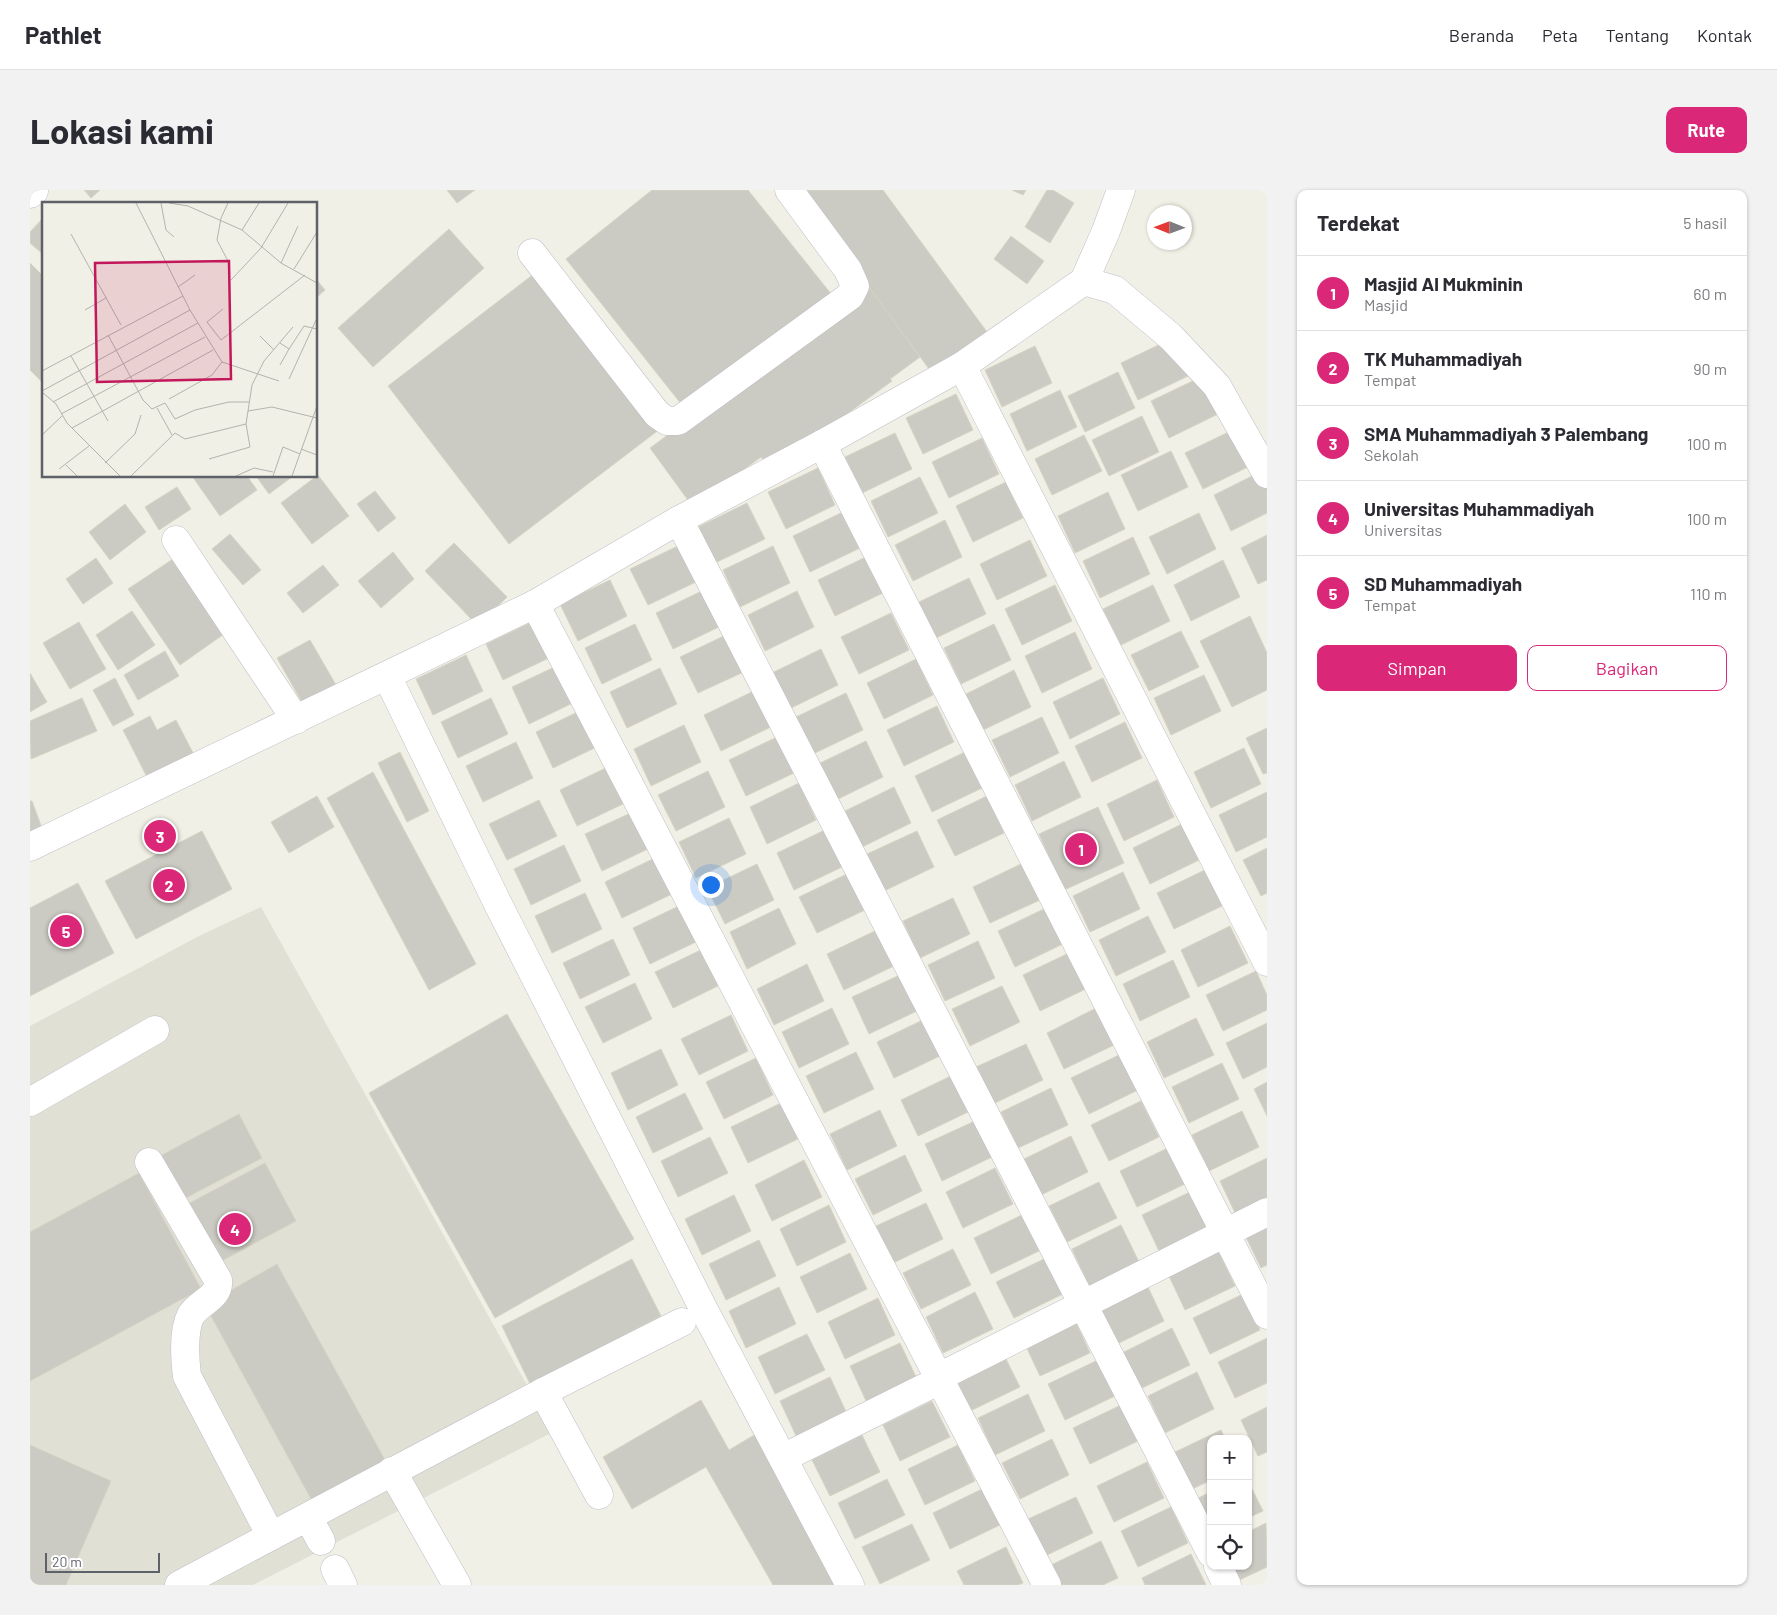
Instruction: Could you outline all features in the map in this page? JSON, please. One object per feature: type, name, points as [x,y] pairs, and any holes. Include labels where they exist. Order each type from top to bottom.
[{"type":"street","points":[[532,253],[657,414],[667,421],[678,421],[850,296],[855,286],[848,270],[789,190]]},
{"type":"street","points":[[30,847],[535,604],[679,520],[822,444],[962,366],[1084,281],[1106,231],[1121,190]]},
{"type":"street","points":[[1084,281],[1115,290],[1171,337],[1218,386],[1267,474]]},
{"type":"street","points":[[962,366],[1267,962]]},
{"type":"street","points":[[822,444],[1267,1315]]},
{"type":"street","points":[[679,520],[1207,1545]]},
{"type":"street","points":[[176,540],[296,720]]},
{"type":"street","points":[[535,604],[1047,1585]]},
{"type":"street","points":[[387,676],[499,906],[698,1299],[850,1585]]},
{"type":"street","points":[[30,1102],[155,1030]]},
{"type":"street","points":[[149,1162],[218,1280],[219,1286],[216,1293],[192,1313],[186,1330],[185,1364],[187,1376],[270,1536]]},
{"type":"street","points":[[783,1458],[940,1380],[947,1373],[1267,1212]]},
{"type":"street","points":[[179,1585],[543,1392],[682,1322]]},
{"type":"street","points":[[543,1392],[599,1495]]},
{"type":"street","points":[[392,1471],[457,1585]]},
{"type":"street","points":[[308,1516],[321,1541]]},
{"type":"street","points":[[1220,1570],[1227,1585]]},
{"type":"shaded area","points":[[261,907],[553,1432],[253,1585],[30,1585],[30,1026],[199,936]]},
{"type":"building","points":[[84,190],[100,190],[91,198]]},
{"type":"building","points":[[447,190],[475,190],[457,203]]},
{"type":"building","points":[[652,190],[748,190],[832,295],[682,405],[566,259]]},
{"type":"building","points":[[797,190],[883,190],[987,332],[932,373]]},
{"type":"building","points":[[1012,190],[1026,190],[1023,195]]},
{"type":"building","points":[[1047,190],[1053,190],[1074,203],[1050,243],[1025,227]]},
{"type":"building","points":[[42,219],[42,253],[30,243],[30,232]]},
{"type":"building","points":[[449,229],[484,268],[373,367],[338,328]]},
{"type":"building","points":[[1011,236],[1044,261],[1027,284],[994,259]]},
{"type":"building","points":[[30,263],[42,275],[42,382],[30,370]]},
{"type":"building","points":[[539,270],[660,429],[509,544],[388,386]]},
{"type":"building","points":[[318,281],[325,290],[318,296]]},
{"type":"building","points":[[869,287],[920,357],[890,379],[892,381],[770,470],[761,457],[693,507],[650,448]]},
{"type":"building","points":[[1171,339],[1188,376],[1138,400],[1121,363]]},
{"type":"building","points":[[1035,346],[1052,383],[1002,407],[985,370]]},
{"type":"building","points":[[1118,372],[1135,408],[1085,432],[1068,396]]},
{"type":"building","points":[[1201,377],[1218,414],[1169,438],[1151,401]]},
{"type":"building","points":[[1060,390],[1077,427],[1027,451],[1010,414]]},
{"type":"building","points":[[956,394],[973,430],[923,454],[906,418]]},
{"type":"building","points":[[1142,416],[1159,452],[1109,476],[1092,440]]},
{"type":"building","points":[[1235,429],[1252,465],[1203,489],[1185,453]]},
{"type":"building","points":[[895,433],[912,469],[862,493],[845,457]]},
{"type":"building","points":[[1084,435],[1102,471],[1052,495],[1035,459]]},
{"type":"building","points":[[982,438],[999,474],[949,498],[932,462]]},
{"type":"building","points":[[1171,451],[1188,487],[1138,511],[1121,475]]},
{"type":"building","points":[[818,468],[835,505],[786,529],[768,492]]},
{"type":"building","points":[[1264,470],[1267,478],[1267,513],[1231,531],[1214,495]]},
{"type":"building","points":[[318,475],[349,516],[312,544],[281,503],[314,478],[318,478]]},
{"type":"building","points":[[920,477],[938,513],[888,537],[871,501]]},
{"type":"building","points":[[193,478],[248,478],[257,490],[220,516]]},
{"type":"building","points":[[257,478],[290,478],[269,494]]},
{"type":"building","points":[[1006,482],[1023,518],[973,542],[956,506]]},
{"type":"building","points":[[177,487],[191,509],[159,530],[145,507]]},
{"type":"building","points":[[375,491],[396,518],[378,532],[357,504]]},
{"type":"building","points":[[1108,492],[1125,529],[1075,553],[1058,516]]},
{"type":"building","points":[[747,503],[765,539],[715,563],[698,527]]},
{"type":"building","points":[[125,504],[146,532],[110,560],[89,532]]},
{"type":"building","points":[[843,512],[860,548],[810,572],[793,536]]},
{"type":"building","points":[[1199,513],[1216,549],[1167,574],[1149,537]]},
{"type":"building","points":[[945,520],[962,557],[913,581],[895,545]]},
{"type":"building","points":[[230,534],[261,570],[243,585],[212,549]]},
{"type":"building","points":[[1267,535],[1267,580],[1258,584],[1241,548]]},
{"type":"building","points":[[1133,537],[1150,574],[1100,598],[1083,561]]},
{"type":"building","points":[[1030,540],[1047,576],[997,600],[980,564]]},
{"type":"building","points":[[454,543],[507,597],[478,626],[425,571]]},
{"type":"building","points":[[680,545],[698,581],[648,605],[630,569]]},
{"type":"building","points":[[773,546],[790,583],[740,607],[723,570]]},
{"type":"building","points":[[393,552],[414,579],[381,608],[358,581]]},
{"type":"building","points":[[868,556],[885,592],[835,616],[818,580]]},
{"type":"building","points":[[96,558],[113,583],[83,604],[66,579]]},
{"type":"building","points":[[173,559],[224,634],[180,665],[128,589]]},
{"type":"building","points":[[1223,560],[1240,597],[1191,621],[1174,585]]},
{"type":"building","points":[[323,565],[339,585],[303,613],[287,593]]},
{"type":"building","points":[[969,578],[986,614],[936,638],[919,602]]},
{"type":"building","points":[[610,580],[627,616],[578,641],[560,604]]},
{"type":"building","points":[[1055,585],[1072,621],[1022,645],[1005,609]]},
{"type":"building","points":[[1153,585],[1170,621],[1121,645],[1103,609]]},
{"type":"building","points":[[706,589],[723,625],[673,649],[656,613]]},
{"type":"building","points":[[797,591],[814,627],[765,651],[748,615]]},
{"type":"building","points":[[132,611],[155,645],[118,670],[96,635]]},
{"type":"building","points":[[891,613],[909,650],[859,674],[841,637]]},
{"type":"building","points":[[1250,616],[1267,653],[1267,690],[1232,707],[1200,641]]},
{"type":"building","points":[[536,620],[553,656],[503,680],[486,644]]},
{"type":"building","points":[[79,622],[106,669],[70,689],[43,643]]},
{"type":"building","points":[[635,624],[652,660],[602,684],[585,648]]},
{"type":"building","points":[[994,624],[1011,660],[961,684],[944,648]]},
{"type":"building","points":[[1181,631],[1199,667],[1149,691],[1131,655]]},
{"type":"building","points":[[1075,632],[1092,669],[1042,693],[1025,656]]},
{"type":"building","points":[[730,633],[748,670],[698,693],[680,657]]},
{"type":"building","points":[[310,640],[336,685],[303,704],[277,658]]},
{"type":"building","points":[[821,649],[838,685],[789,709],[772,673]]},
{"type":"building","points":[[165,651],[179,676],[138,700],[124,675]]},
{"type":"building","points":[[466,655],[483,691],[433,715],[416,679]]},
{"type":"building","points":[[916,659],[933,695],[884,719],[867,683]]},
{"type":"building","points":[[561,664],[579,700],[529,724],[512,687]]},
{"type":"building","points":[[660,668],[677,704],[627,728],[610,692]]},
{"type":"building","points":[[1014,670],[1031,707],[981,731],[964,695]]},
{"type":"building","points":[[30,673],[47,702],[30,712]]},
{"type":"building","points":[[1204,675],[1221,711],[1171,735],[1154,698]]},
{"type":"building","points":[[115,678],[134,715],[113,726],[93,690]]},
{"type":"building","points":[[1103,678],[1120,714],[1070,739],[1053,702]]},
{"type":"building","points":[[754,691],[771,727],[721,751],[704,715]]},
{"type":"building","points":[[846,693],[863,730],[813,754],[796,717]]},
{"type":"building","points":[[82,698],[97,731],[31,759],[30,721]]},
{"type":"building","points":[[491,698],[508,734],[458,758],[441,722]]},
{"type":"building","points":[[937,706],[954,742],[904,766],[887,730]]},
{"type":"building","points":[[586,708],[603,744],[553,768],[536,732]]},
{"type":"building","points":[[150,716],[157,730],[176,720],[193,753],[147,777],[123,730]]},
{"type":"building","points":[[1042,717],[1059,753],[1010,777],[992,740]]},
{"type":"building","points":[[1125,722],[1142,758],[1092,782],[1075,746]]},
{"type":"building","points":[[684,725],[701,762],[651,786],[634,749]]},
{"type":"building","points":[[1267,728],[1267,773],[1263,774],[1246,738]]},
{"type":"building","points":[[779,736],[796,772],[746,796],[729,760]]},
{"type":"building","points":[[866,741],[883,777],[834,801],[816,765]]},
{"type":"building","points":[[516,742],[533,778],[483,802],[466,766]]},
{"type":"building","points":[[1244,748],[1261,784],[1211,808],[1194,772]]},
{"type":"building","points":[[400,752],[429,811],[407,822],[378,763]]},
{"type":"building","points":[[965,752],[982,788],[932,812],[915,776]]},
{"type":"building","points":[[1064,761],[1081,797],[1032,821],[1015,785]]},
{"type":"building","points":[[610,766],[627,802],[577,826],[560,790]]},
{"type":"building","points":[[708,771],[725,807],[676,831],[658,795]]},
{"type":"building","points":[[373,772],[476,964],[429,990],[327,798]]},
{"type":"building","points":[[1157,780],[1174,817],[1124,841],[1107,804]]},
{"type":"building","points":[[799,783],[816,820],[767,844],[750,807]]},
{"type":"building","points":[[894,787],[911,823],[862,847],[845,811]]},
{"type":"building","points":[[1267,792],[1267,837],[1236,852],[1219,815]]},
{"type":"building","points":[[317,796],[334,827],[289,853],[271,822]]},
{"type":"building","points":[[987,796],[1004,833],[955,856],[937,820]]},
{"type":"building","points":[[539,800],[557,836],[507,860],[489,824]]},
{"type":"building","points":[[30,801],[32,801],[43,831],[30,836]]},
{"type":"building","points":[[1098,807],[1124,863],[1064,890],[1039,834]]},
{"type":"building","points":[[635,811],[652,847],[602,871],[585,834]]},
{"type":"building","points":[[729,818],[746,854],[696,878],[679,842]]},
{"type":"building","points":[[1182,824],[1199,860],[1150,884],[1133,848]]},
{"type":"building","points":[[827,829],[844,866],[794,890],[777,853]]},
{"type":"building","points":[[202,831],[232,889],[136,939],[105,881]]},
{"type":"building","points":[[917,831],[934,867],[884,891],[867,854]]},
{"type":"building","points":[[564,845],[581,881],[531,905],[514,869]]},
{"type":"building","points":[[1267,848],[1267,893],[1261,896],[1243,860]]},
{"type":"building","points":[[655,858],[672,894],[622,918],[605,882]]},
{"type":"building","points":[[1023,863],[1040,900],[990,923],[973,887]]},
{"type":"building","points":[[757,864],[774,900],[725,924],[707,888]]},
{"type":"building","points":[[1207,869],[1224,905],[1174,929],[1157,893]]},
{"type":"building","points":[[1123,872],[1140,909],[1090,932],[1073,896]]},
{"type":"building","points":[[849,873],[867,909],[817,933],[799,897]]},
{"type":"building","points":[[78,883],[114,953],[30,996],[30,908]]},
{"type":"building","points":[[585,893],[602,929],[552,953],[535,916]]},
{"type":"building","points":[[953,898],[970,934],[920,958],[903,921]]},
{"type":"building","points":[[683,904],[700,940],[650,964],[633,928]]},
{"type":"building","points":[[1048,907],[1065,943],[1015,967],[998,931]]},
{"type":"building","points":[[779,908],[796,944],[747,969],[730,932]]},
{"type":"building","points":[[1148,916],[1166,952],[1116,976],[1099,940]]},
{"type":"building","points":[[1230,926],[1248,963],[1198,987],[1181,950]]},
{"type":"building","points":[[877,930],[894,966],[844,990],[827,954]]},
{"type":"building","points":[[613,939],[630,975],[580,999],[563,963]]},
{"type":"building","points":[[978,941],[995,978],[945,1001],[928,965]]},
{"type":"building","points":[[705,948],[722,984],[673,1008],[655,972]]},
{"type":"building","points":[[1073,951],[1090,987],[1040,1011],[1023,975]]},
{"type":"building","points":[[1173,960],[1190,997],[1140,1021],[1123,984]]},
{"type":"building","points":[[807,964],[824,1001],[774,1025],[757,989]]},
{"type":"building","points":[[1256,971],[1267,995],[1267,1010],[1223,1031],[1206,995]]},
{"type":"building","points":[[902,974],[919,1010],[869,1034],[852,997]]},
{"type":"building","points":[[635,983],[652,1019],[603,1043],[585,1007]]},
{"type":"building","points":[[1002,986],[1020,1022],[970,1046],[952,1009]]},
{"type":"building","points":[[832,1008],[849,1044],[799,1068],[782,1032]]},
{"type":"building","points":[[1096,1008],[1114,1045],[1064,1069],[1047,1033]]},
{"type":"building","points":[[507,1014],[634,1239],[495,1318],[369,1093]]},
{"type":"building","points":[[731,1015],[748,1051],[699,1075],[681,1039]]},
{"type":"building","points":[[927,1018],[944,1054],[894,1078],[877,1042]]},
{"type":"building","points":[[1196,1018],[1214,1055],[1164,1078],[1147,1042]]},
{"type":"building","points":[[1267,1023],[1267,1067],[1243,1079],[1226,1043]]},
{"type":"building","points":[[1026,1044],[1043,1080],[993,1104],[976,1067]]},
{"type":"building","points":[[661,1049],[678,1085],[628,1110],[611,1073]]},
{"type":"building","points":[[856,1052],[874,1089],[824,1113],[806,1076]]},
{"type":"building","points":[[1121,1054],[1138,1090],[1089,1114],[1071,1078]]},
{"type":"building","points":[[756,1058],[773,1095],[724,1119],[706,1082]]},
{"type":"building","points":[[1222,1063],[1239,1099],[1189,1123],[1172,1087]]},
{"type":"building","points":[[951,1076],[968,1112],[918,1136],[901,1100]]},
{"type":"building","points":[[1267,1082],[1267,1116],[1254,1089]]},
{"type":"building","points":[[1051,1088],[1068,1125],[1018,1148],[1001,1112]]},
{"type":"building","points":[[685,1093],[703,1129],[653,1153],[636,1117]]},
{"type":"building","points":[[1141,1101],[1159,1137],[1109,1161],[1091,1125]]},
{"type":"building","points":[[781,1103],[798,1139],[748,1163],[731,1127]]},
{"type":"building","points":[[880,1110],[897,1146],[847,1170],[830,1134]]},
{"type":"building","points":[[1242,1111],[1259,1147],[1209,1171],[1192,1135]]},
{"type":"building","points":[[239,1114],[262,1158],[180,1201],[158,1157]]},
{"type":"building","points":[[975,1121],[992,1157],[942,1181],[925,1144]]},
{"type":"building","points":[[1071,1136],[1088,1172],[1039,1196],[1022,1160]]},
{"type":"building","points":[[710,1137],[728,1173],[678,1197],[661,1161]]},
{"type":"building","points":[[1170,1147],[1187,1183],[1137,1207],[1120,1171]]},
{"type":"building","points":[[905,1155],[922,1191],[873,1215],[855,1179]]},
{"type":"building","points":[[1267,1158],[1267,1202],[1237,1217],[1220,1181]]},
{"type":"building","points":[[804,1160],[822,1197],[772,1221],[755,1185]]},
{"type":"building","points":[[265,1163],[296,1221],[214,1265],[184,1206]]},
{"type":"building","points":[[995,1168],[1013,1204],[963,1228],[946,1192]]},
{"type":"building","points":[[139,1173],[201,1289],[30,1381],[30,1232]]},
{"type":"building","points":[[1099,1182],[1117,1218],[1067,1242],[1049,1206]]},
{"type":"building","points":[[1192,1191],[1209,1227],[1159,1251],[1142,1215]]},
{"type":"building","points":[[734,1195],[751,1231],[702,1255],[685,1219]]},
{"type":"building","points":[[926,1203],[943,1239],[893,1263],[876,1226]]},
{"type":"building","points":[[829,1205],[846,1242],[797,1266],[780,1229]]},
{"type":"building","points":[[1024,1214],[1041,1250],[991,1274],[974,1238]]},
{"type":"building","points":[[1267,1220],[1267,1265],[1261,1268],[1243,1231]]},
{"type":"building","points":[[1121,1225],[1139,1262],[1089,1286],[1072,1249]]},
{"type":"building","points":[[759,1240],[776,1276],[726,1300],[709,1264]]},
{"type":"building","points":[[953,1249],[971,1285],[921,1309],[903,1273]]},
{"type":"building","points":[[1218,1250],[1235,1286],[1185,1310],[1168,1274]]},
{"type":"building","points":[[850,1253],[867,1289],[817,1313],[800,1277]]},
{"type":"building","points":[[1046,1258],[1063,1294],[1014,1318],[996,1282]]},
{"type":"building","points":[[632,1259],[661,1316],[530,1384],[502,1326]]},
{"type":"building","points":[[277,1264],[390,1469],[317,1510],[205,1305]]},
{"type":"building","points":[[1147,1285],[1164,1321],[1115,1345],[1097,1309]]},
{"type":"building","points":[[779,1287],[796,1324],[746,1348],[729,1311]]},
{"type":"building","points":[[975,1292],[993,1329],[943,1353],[926,1317]]},
{"type":"building","points":[[1243,1294],[1260,1330],[1210,1354],[1193,1318]]},
{"type":"building","points":[[878,1298],[895,1335],[845,1359],[828,1322]]},
{"type":"building","points":[[1073,1316],[1090,1353],[1040,1376],[1023,1340]]},
{"type":"building","points":[[1172,1328],[1190,1365],[1140,1389],[1122,1353]]},
{"type":"building","points":[[807,1334],[825,1370],[775,1394],[758,1357]]},
{"type":"building","points":[[1267,1338],[1267,1383],[1235,1398],[1218,1362]]},
{"type":"building","points":[[900,1343],[917,1379],[867,1403],[850,1366]]},
{"type":"building","points":[[1002,1351],[1020,1387],[970,1411],[952,1374]]},
{"type":"building","points":[[1098,1360],[1115,1396],[1065,1420],[1048,1384]]},
{"type":"building","points":[[1197,1372],[1214,1409],[1165,1433],[1148,1396]]},
{"type":"building","points":[[830,1377],[847,1414],[797,1438],[780,1401]]},
{"type":"building","points":[[1028,1394],[1045,1431],[995,1455],[978,1418]]},
{"type":"building","points":[[701,1400],[729,1450],[756,1434],[841,1585],[773,1585],[706,1467],[632,1509],[603,1457]]},
{"type":"building","points":[[932,1401],[950,1437],[900,1461],[883,1425]]},
{"type":"building","points":[[1123,1404],[1140,1440],[1090,1464],[1073,1428]]},
{"type":"building","points":[[1267,1407],[1267,1452],[1258,1456],[1252,1443],[1252,1435],[1248,1435],[1241,1420]]},
{"type":"building","points":[[1221,1430],[1223,1435],[1211,1435]]},
{"type":"building","points":[[862,1435],[880,1472],[830,1496],[812,1460]]},
{"type":"building","points":[[1207,1437],[1207,1482],[1188,1491],[1171,1454]]},
{"type":"building","points":[[1052,1439],[1069,1475],[1020,1499],[1002,1463]]},
{"type":"building","points":[[30,1445],[111,1481],[66,1585],[30,1585]]},
{"type":"building","points":[[958,1445],[975,1481],[925,1505],[908,1469]]},
{"type":"building","points":[[1147,1462],[1164,1498],[1114,1522],[1097,1486]]},
{"type":"building","points":[[887,1479],[905,1515],[855,1539],[838,1503]]},
{"type":"building","points":[[982,1489],[1000,1525],[950,1549],[933,1513]]},
{"type":"building","points":[[1252,1489],[1263,1511],[1252,1516]]},
{"type":"building","points":[[1207,1494],[1207,1522],[1196,1499]]},
{"type":"building","points":[[1076,1497],[1093,1533],[1043,1557],[1026,1520]]},
{"type":"building","points":[[1171,1507],[1188,1543],[1138,1567],[1121,1531]]},
{"type":"building","points":[[1266,1523],[1267,1567],[1233,1583],[1227,1570],[1252,1570],[1252,1530]]},
{"type":"building","points":[[912,1524],[930,1560],[880,1584],[862,1547]]},
{"type":"building","points":[[1101,1541],[1118,1578],[1103,1585],[1060,1585],[1051,1565]]},
{"type":"building","points":[[1006,1547],[1023,1583],[1018,1585],[964,1585],[957,1571]]},
{"type":"building","points":[[1191,1554],[1206,1585],[1145,1585],[1142,1578]]},
{"type":"place","name":"SMA Muhammadiyah 3 Palembang","points":[[160,836]]},
{"type":"place","name":"Masjid Al Mukminin","points":[[1081,849]]},
{"type":"place","name":"TK Muhammadiyah","points":[[169,885]]},
{"type":"place","name":"SD Muhammadiyah","points":[[66,931]]},
{"type":"place","name":"Universitas Muhammadiyah","points":[[235,1229]]}]
